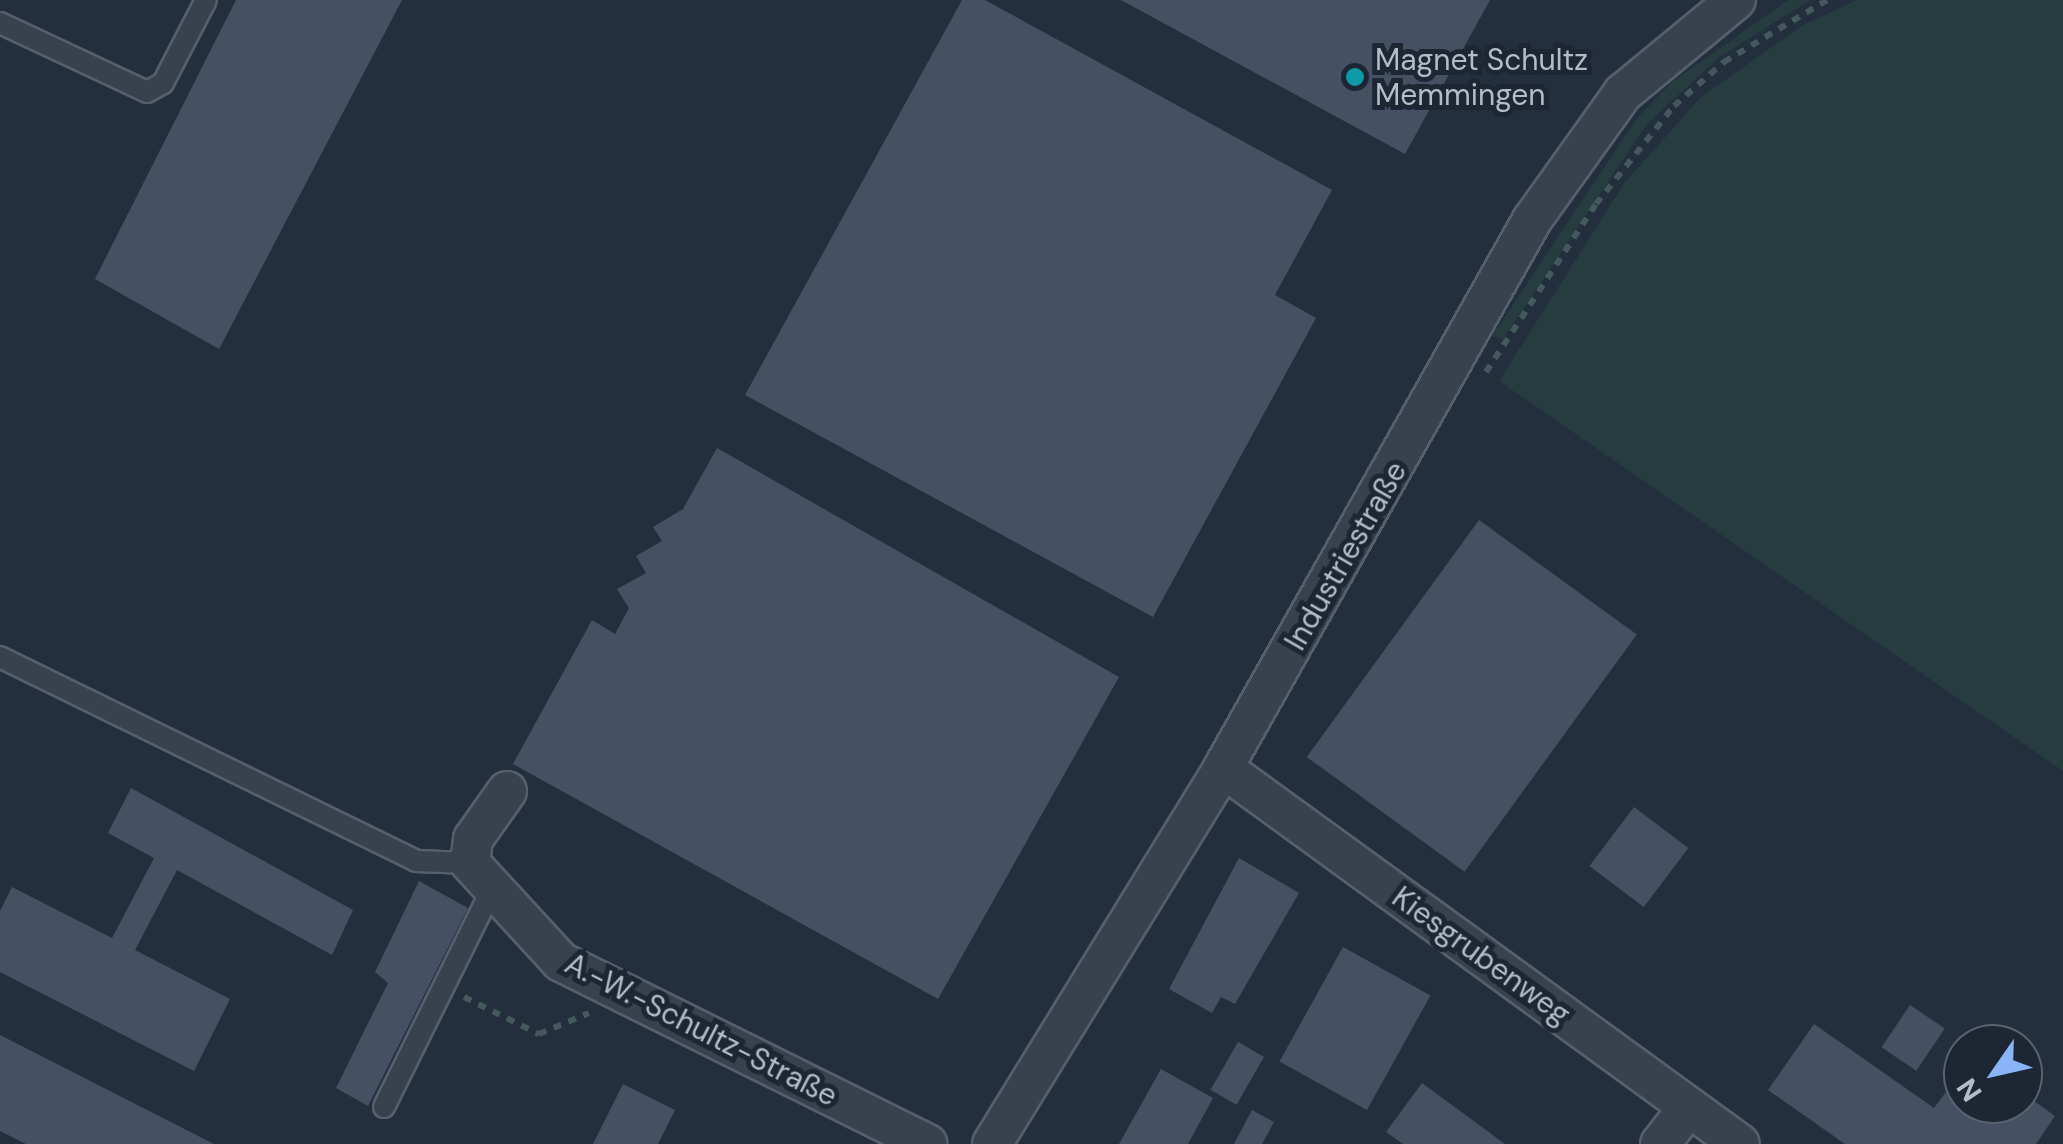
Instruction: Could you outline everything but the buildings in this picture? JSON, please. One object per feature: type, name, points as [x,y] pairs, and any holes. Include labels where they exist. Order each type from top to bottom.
[{"type":"street","name":"Industriestraße","points":[[992,1144],[1222,768],[1560,177],[1623,92],[1736,0]]},
{"type":"street","name":"Kiesgrubenweg","points":[[1222,768],[1740,1144]]},
{"type":"street","points":[[480,878],[473,838],[507,791]]},
{"type":"street","name":"A.-W.-Schultz-Straße","points":[[480,878],[561,962],[927,1144]]},
{"type":"street","points":[[1660,1144],[1689,1107]]},
{"type":"lane","points":[[0,24],[147,92],[163,83],[206,0]]},
{"type":"lane","points":[[0,657],[416,861],[480,878],[444,987],[384,1107]]},
{"type":"path","points":[[1495,366],[1596,204],[1674,106],[1724,62],[1827,0]]},
{"type":"path","points":[[444,987],[540,1034],[600,1008]]},
{"type":"green space","points":[[1788,0],[1810,0],[1720,57],[1647,124],[1503,339],[1492,336],[1637,118],[1671,83]]},
{"type":"green space","points":[[1857,0],[2063,0],[2063,771],[1499,381],[1625,182],[1701,97],[1803,25]]},
{"type":"place","name":"Magnet Schultz Memmingen","points":[[1355,77]]}]
